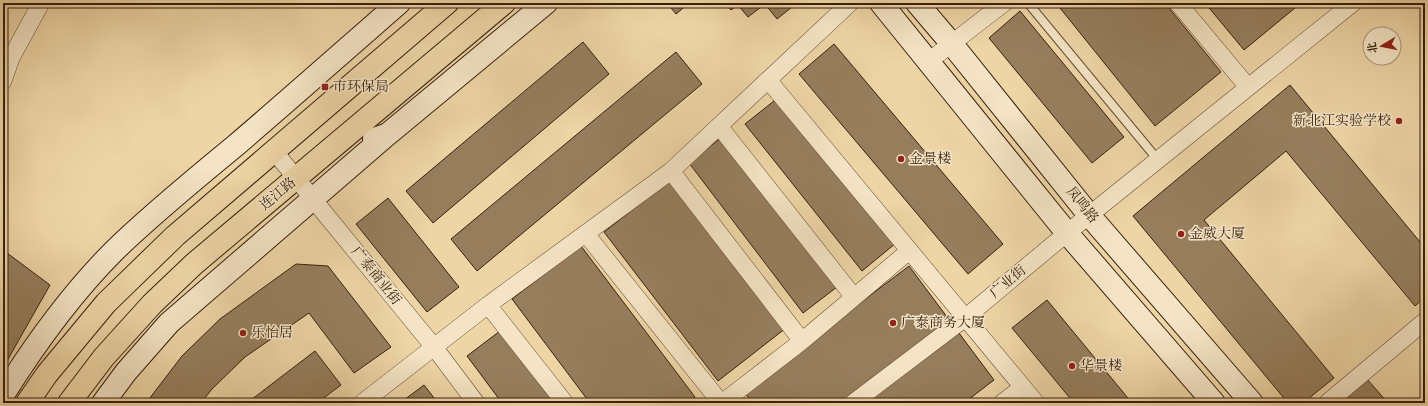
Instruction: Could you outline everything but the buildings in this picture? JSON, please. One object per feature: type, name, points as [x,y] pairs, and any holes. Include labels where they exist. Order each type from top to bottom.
[{"type":"main road","points":[[3,395],[28,354],[70,300],[113,252],[166,202],[234,146],[399,3]]},
{"type":"main road","points":[[27,403],[46,374],[106,303],[175,236],[448,3]]},
{"type":"main road","name":"连江路","points":[[69,403],[104,357],[152,304],[194,264],[504,3]]},
{"type":"main road","name":"连江路","points":[[104,403],[126,372],[169,323],[388,134],[546,3]]},
{"type":"main road","points":[[881,3],[1067,234],[1214,403]]},
{"type":"main road","name":"凤鸣路","points":[[917,3],[951,43],[1089,215],[1252,403]]},
{"type":"main road","points":[[325,155],[388,134]]},
{"type":"street","points":[[3,81],[11,58],[41,3]]},
{"type":"street","points":[[362,403],[488,305],[671,171],[850,3]]},
{"type":"street","points":[[929,61],[1004,3]]},
{"type":"street","points":[[1178,3],[1248,87]]},
{"type":"street","name":"广业街","points":[[853,403],[965,318],[1089,215],[1248,87],[1344,6]]},
{"type":"street","points":[[768,80],[1036,403]]},
{"type":"street","points":[[719,126],[854,297]]},
{"type":"street","name":"广泰商业街","points":[[274,151],[297,178],[312,200],[434,347],[476,403]]},
{"type":"street","points":[[671,171],[802,341]]},
{"type":"street","points":[[586,234],[722,403],[802,341],[909,251]]},
{"type":"street","points":[[488,305],[565,403]]},
{"type":"street","points":[[1327,403],[1425,321]]},
{"type":"street","points":[[1002,403],[1023,387]]},
{"type":"lane","points":[[1028,3],[1158,160]]},
{"type":"place","name":"市环保局","points":[[325,87]]},
{"type":"place","name":"新北江实验学校","points":[[1399,121]]},
{"type":"place","name":"金景楼","points":[[901,159]]},
{"type":"place","name":"金威大厦","points":[[1181,234]]},
{"type":"place","name":"广泰商务大厦","points":[[893,323]]},
{"type":"place","name":"乐怡居","points":[[243,333]]},
{"type":"place","name":"华景楼","points":[[1072,366]]}]
